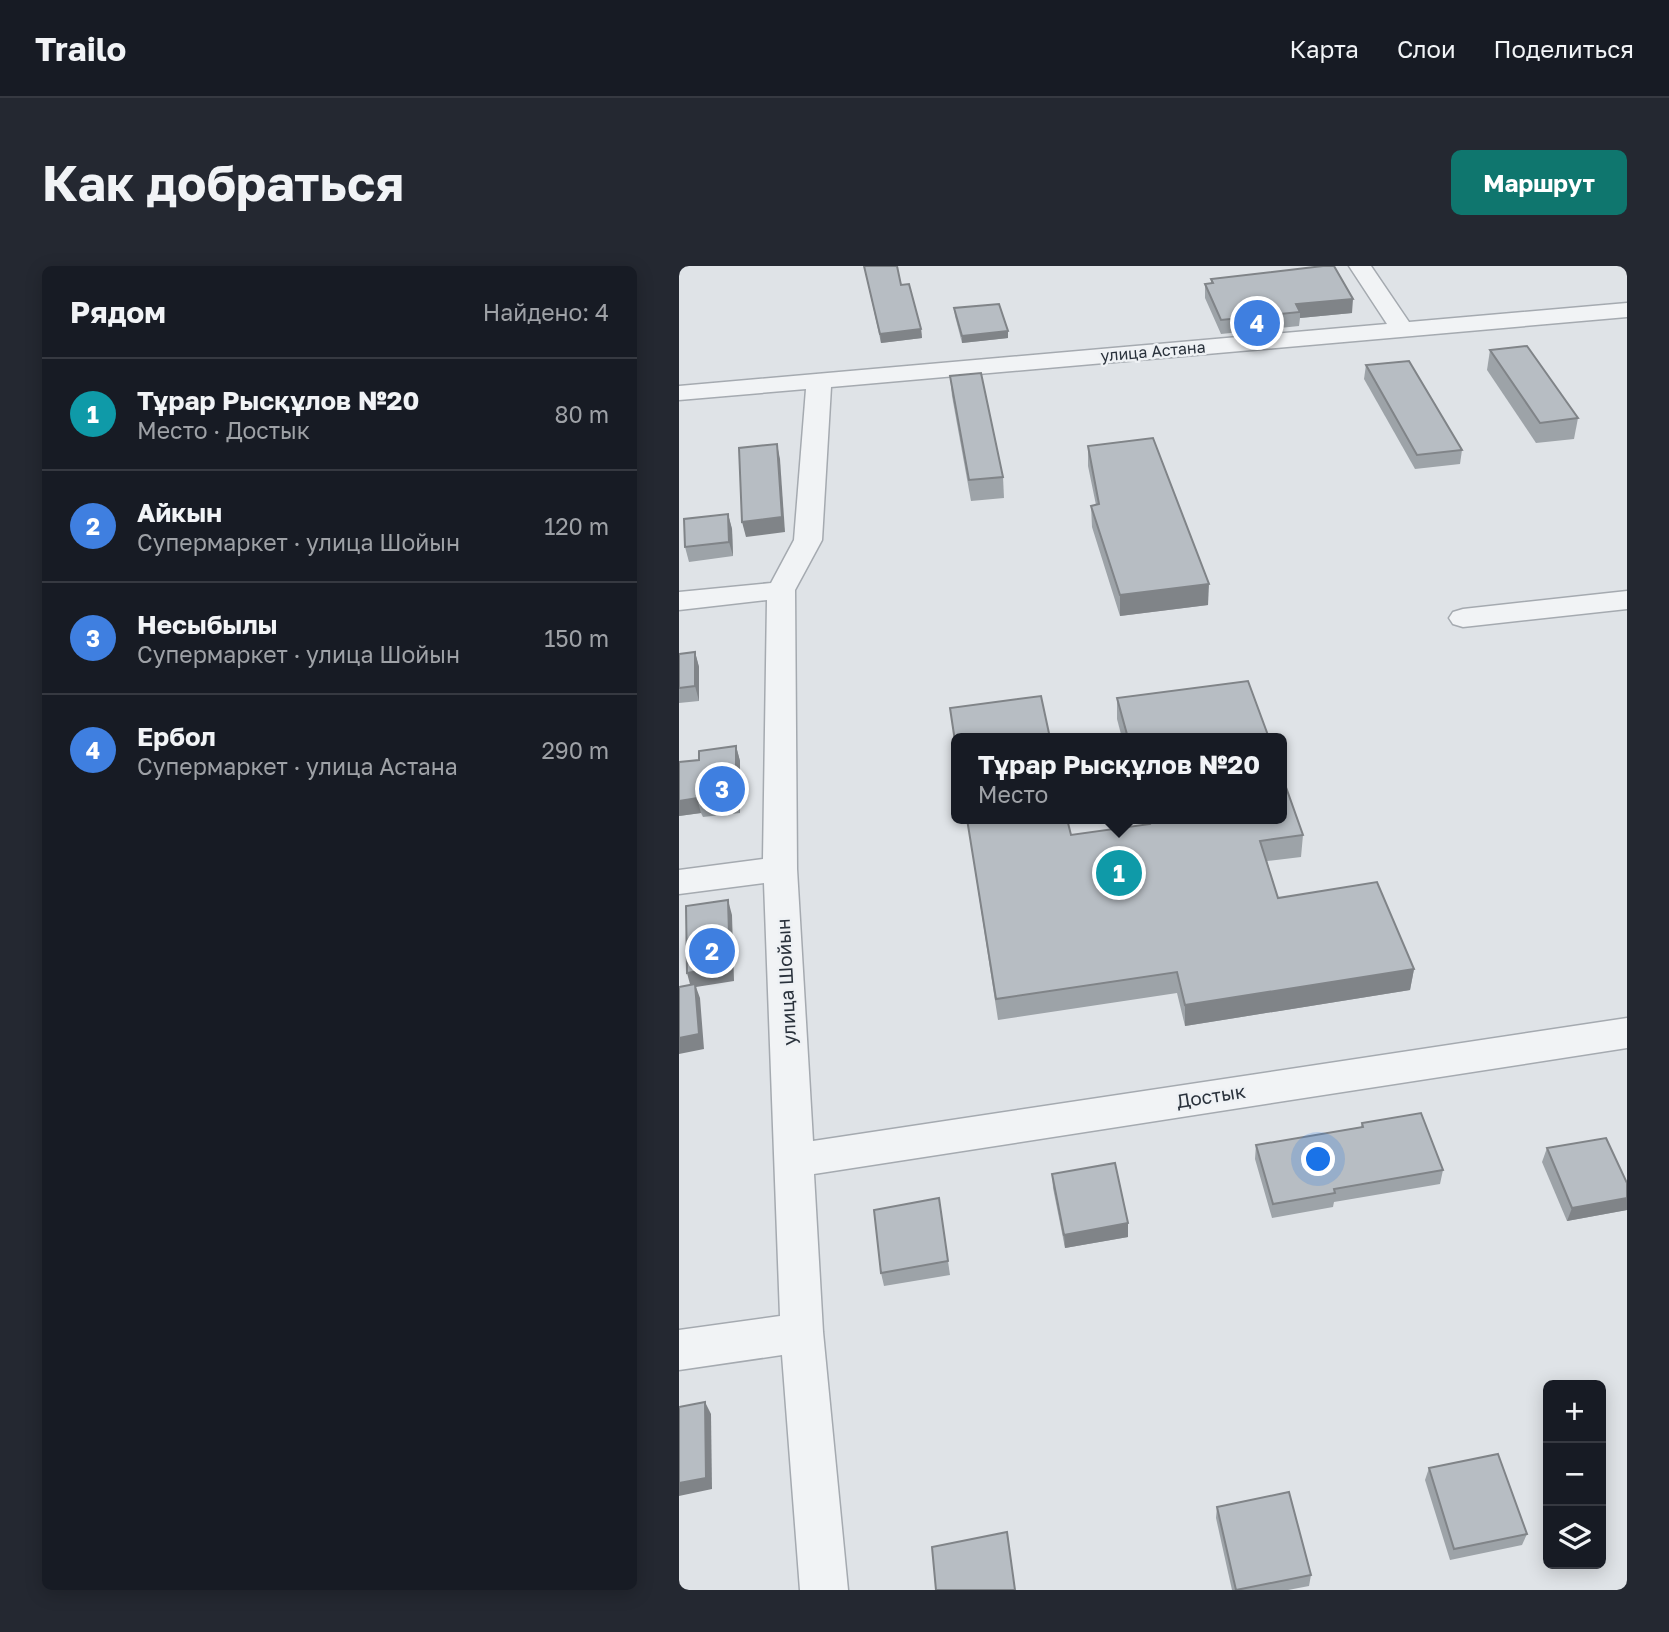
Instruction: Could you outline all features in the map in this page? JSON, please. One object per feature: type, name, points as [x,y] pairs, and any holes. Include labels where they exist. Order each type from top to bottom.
[{"type":"street","points":[[1360,266],[1401,328]]},
{"type":"street","name":"улица Астана","points":[[679,394],[1627,310]]},
{"type":"street","name":"улица Шойын","points":[[819,381],[807,540],[781,590],[780,869],[796,1160],[802,1332],[824,1590]]},
{"type":"street","points":[[679,601],[781,590]]},
{"type":"street","points":[[1464,618],[1627,600]]},
{"type":"street","points":[[679,882],[780,869]]},
{"type":"street","name":"Достык","points":[[796,1160],[1627,1032]]},
{"type":"street","points":[[679,1350],[802,1332]]},
{"type":"building","points":[[864,266],[897,266],[901,285],[909,284],[921,329],[880,334]]},
{"type":"building","points":[[1334,266],[1353,299],[1296,304],[1300,312],[1221,320],[1205,284],[1213,283],[1211,279]]},
{"type":"building","points":[[999,304],[1008,331],[962,336],[954,308]]},
{"type":"building","points":[[1527,346],[1578,418],[1540,423],[1490,350]]},
{"type":"building","points":[[1409,361],[1462,450],[1417,455],[1366,365]]},
{"type":"building","points":[[981,373],[1003,477],[969,480],[950,376]]},
{"type":"building","points":[[1153,438],[1209,584],[1120,595],[1091,506],[1099,504],[1088,446]]},
{"type":"building","points":[[777,444],[782,517],[742,522],[739,448]]},
{"type":"building","points":[[728,514],[729,542],[685,547],[684,519]]},
{"type":"building","points":[[695,652],[695,686],[679,688],[679,654]]},
{"type":"building","points":[[1248,681],[1267,733],[1127,733],[1117,698]]},
{"type":"building","points":[[1041,696],[1049,733],[954,733],[950,708]]},
{"type":"building","points":[[736,746],[736,798],[679,801],[679,762],[699,760],[699,751]]},
{"type":"building","points":[[1287,790],[1303,835],[1260,841],[1278,898],[1377,882],[1414,969],[1185,1005],[1177,972],[996,999],[968,824],[1068,824],[1071,835],[1150,824],[1287,824]]},
{"type":"building","points":[[728,900],[730,966],[687,973],[686,906]]},
{"type":"building","points":[[695,984],[699,1034],[679,1038],[679,987]]},
{"type":"building","points":[[1421,1113],[1443,1170],[1334,1189],[1335,1193],[1273,1204],[1256,1145],[1363,1127],[1362,1123]]},
{"type":"building","points":[[1606,1138],[1627,1183],[1627,1198],[1572,1208],[1547,1148]]},
{"type":"building","points":[[1115,1163],[1128,1223],[1064,1235],[1052,1174]]},
{"type":"building","points":[[939,1198],[948,1261],[881,1273],[874,1210]]},
{"type":"building","points":[[705,1402],[706,1478],[679,1483],[679,1407]]},
{"type":"building","points":[[1498,1454],[1527,1534],[1454,1549],[1429,1468]]},
{"type":"building","points":[[1289,1492],[1311,1575],[1236,1590],[1217,1507]]},
{"type":"building","points":[[1007,1532],[1015,1590],[936,1590],[932,1547]]},
{"type":"place","name":"Ербол","points":[[1257,323]]},
{"type":"place","name":"Несыбылы","points":[[722,789]]},
{"type":"place","name":"Тұрар Рысқұлов №20","points":[[1119,873]]},
{"type":"place","name":"Айкын","points":[[712,951]]}]
